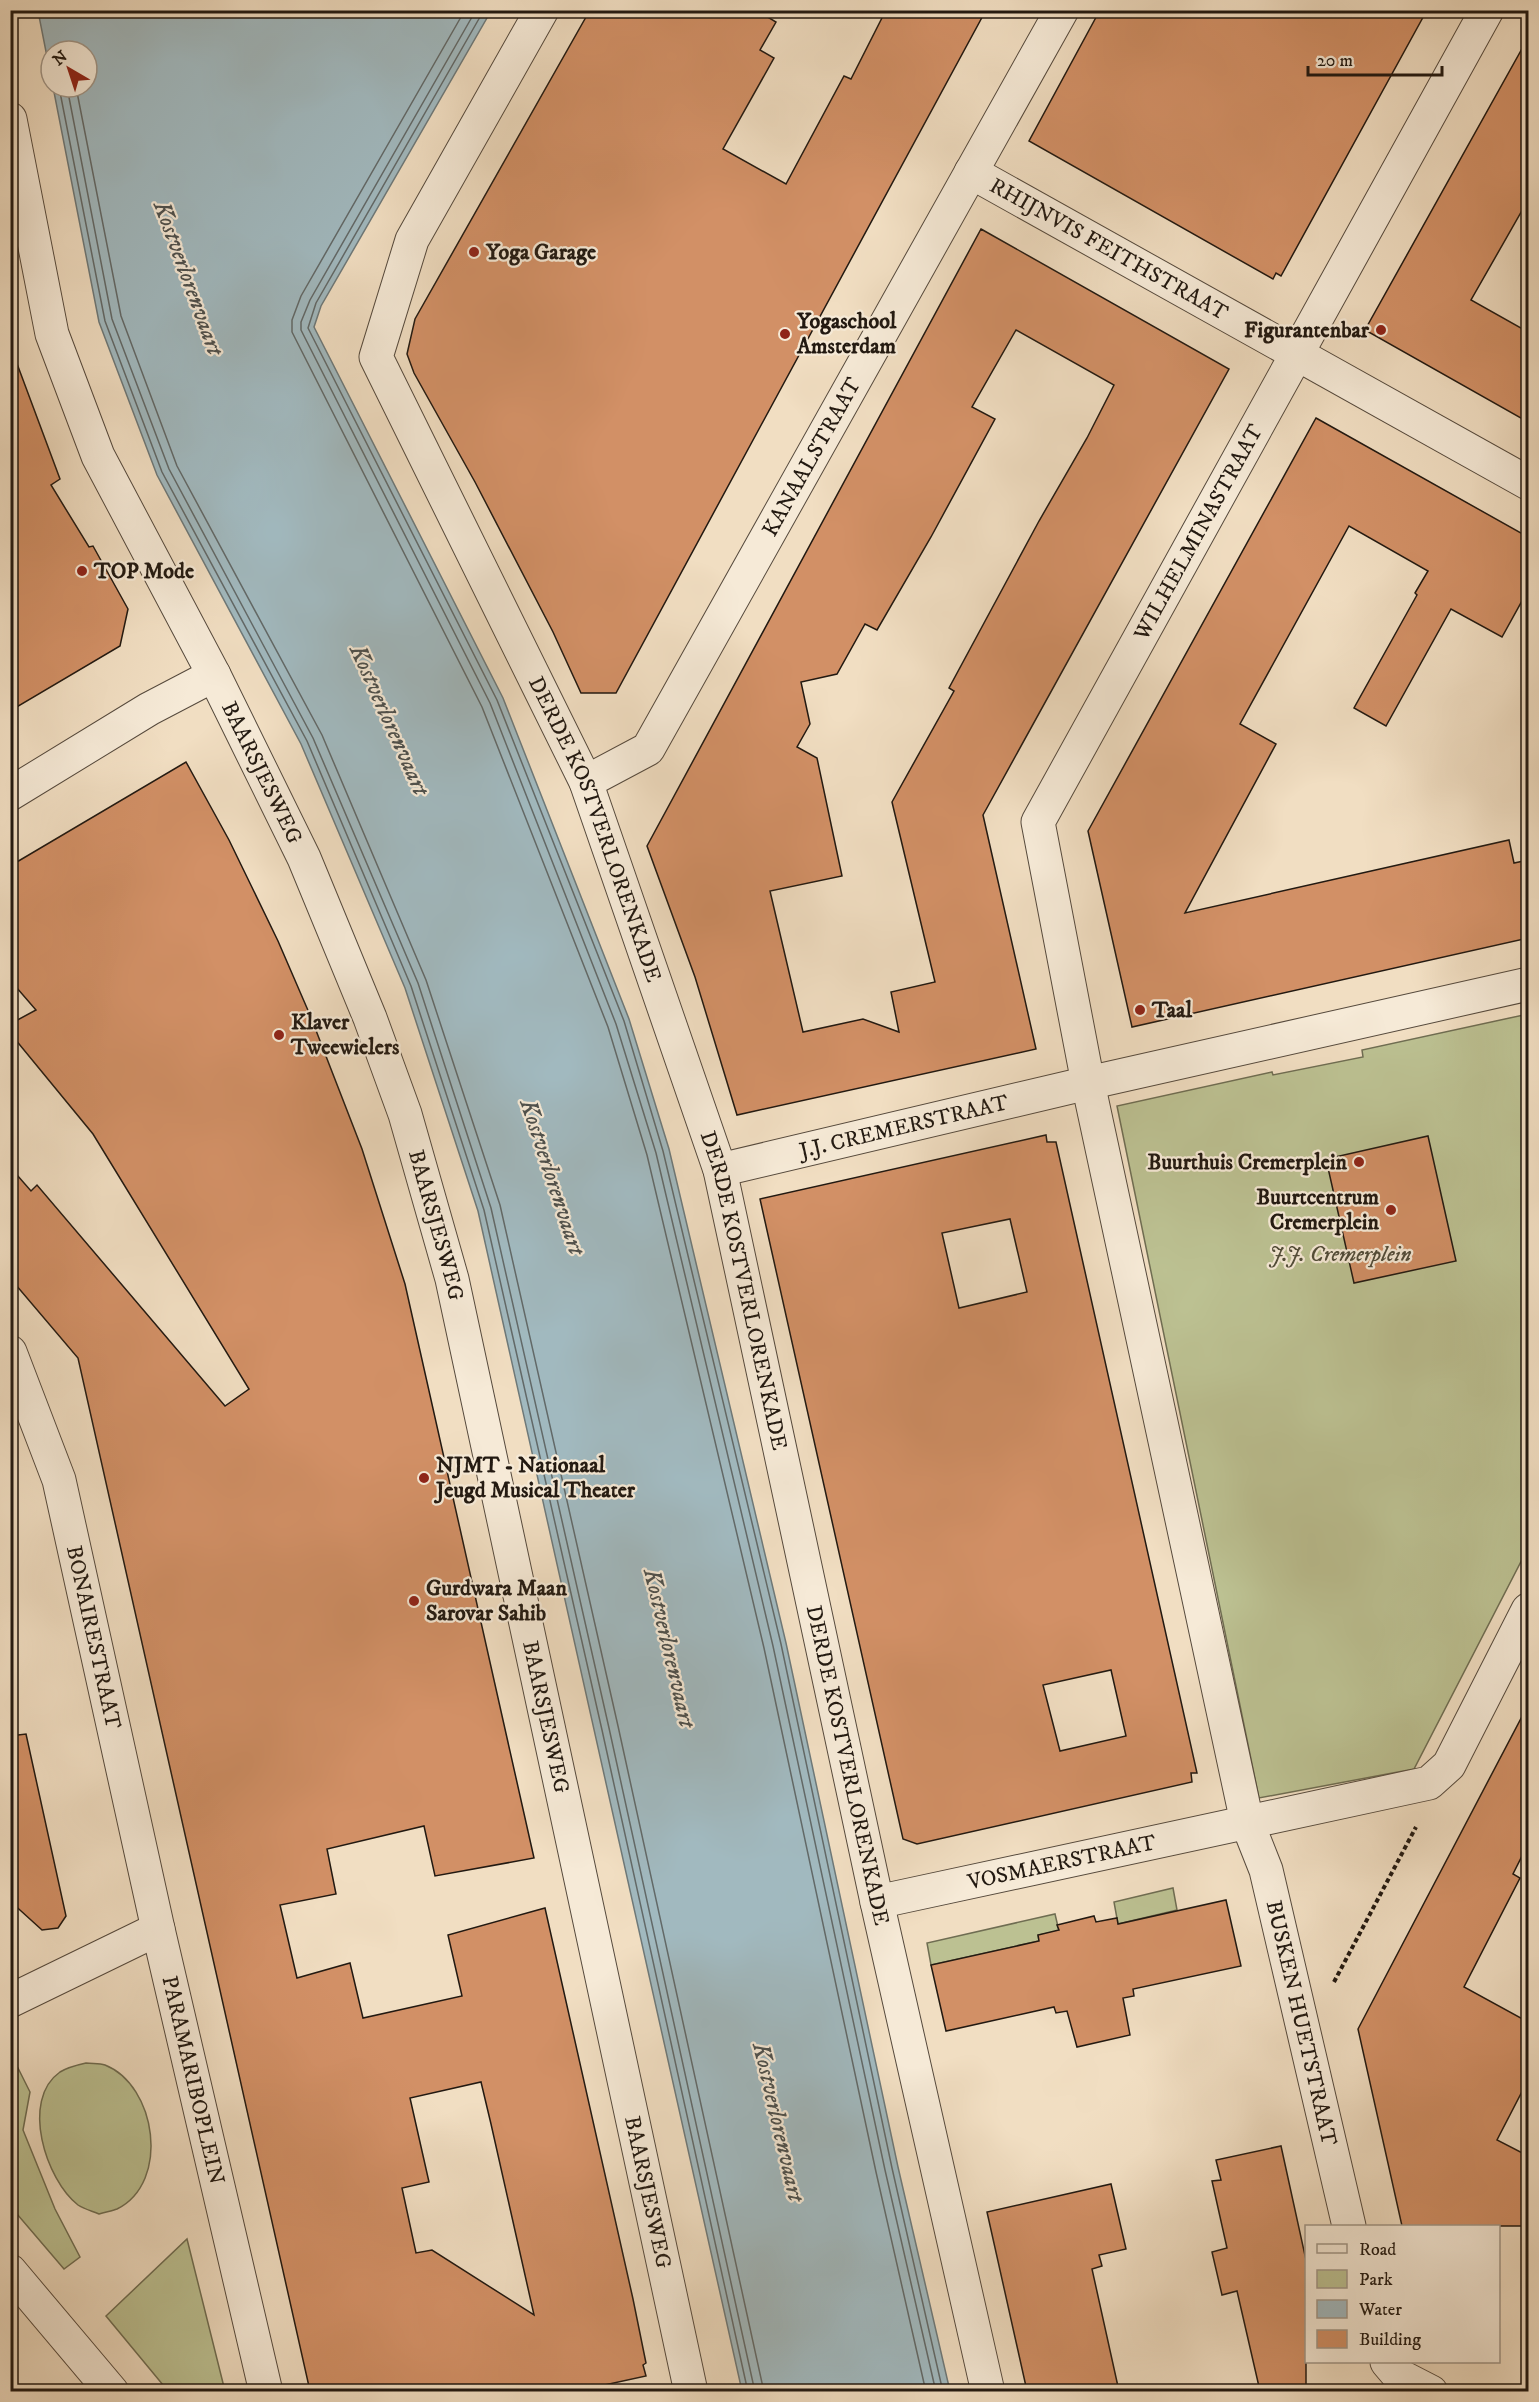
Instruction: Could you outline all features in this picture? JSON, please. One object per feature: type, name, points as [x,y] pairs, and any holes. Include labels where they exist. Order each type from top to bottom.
[{"type":"street","name":"DERDE KOSTVERLORENKADE","points":[[542,10],[412,240],[376,357],[586,782],[720,1170],[877,1902],[988,2391]]},
{"type":"street","name":"KANAALSTRAAT","points":[[586,782],[648,749],[1062,10]]},
{"type":"street","name":"WILHELMINASTRAAT","points":[[1088,1083],[1038,822],[1487,10]]},
{"type":"street","name":"BAARSJESWEG","points":[[10,119],[52,334],[98,456],[214,675],[304,858],[370,1018],[405,1114],[449,1268],[691,2391]]},
{"type":"street","name":"RHIJNVIS FEITHSTRAAT","points":[[971,172],[1528,483]]},
{"type":"street","points":[[10,794],[149,709],[214,675]]},
{"type":"street","points":[[1528,984],[1088,1083],[1247,1822],[1429,1783],[1449,1765],[1528,1610]]},
{"type":"street","name":"J.J. CREMERSTRAAT","points":[[720,1170],[1088,1083]]},
{"type":"street","name":"BONAIRESTRAAT","points":[[10,1352],[59,1480],[158,1929]]},
{"type":"street","name":"VOSMAERSTRAAT","points":[[877,1902],[1247,1822]]},
{"type":"street","name":"BUSKEN HUETSTRAAT","points":[[1247,1822],[1266,1870],[1349,2225]]},
{"type":"street","points":[[10,2001],[158,1929]]},
{"type":"street","name":"PARAMARIBOPLEIN","points":[[158,1929],[266,2391]]},
{"type":"street","points":[[10,2271],[112,2391]]},
{"type":"street","points":[[1389,2363],[1398,2375],[1431,2391]]},
{"type":"path","points":[[1305,2039],[1449,1765]]},
{"type":"green space","name":"J.J. Cremerplein","points":[[1528,1014],[1528,1548],[1414,1769],[1259,1798],[1117,1106],[1272,1072],[1273,1075],[1363,1057],[1362,1050]]},
{"type":"green space","points":[[1173,1888],[1177,1910],[1118,1924],[1114,1902]]},
{"type":"green space","points":[[1055,1914],[1059,1931],[1038,1935],[1039,1941],[931,1965],[927,1943]]},
{"type":"green space","points":[[86,2063],[105,2065],[122,2076],[136,2092],[145,2112],[150,2134],[150,2157],[145,2178],[134,2196],[117,2209],[99,2214],[78,2205],[56,2178],[42,2140],[40,2120],[41,2101],[48,2085],[63,2070]]},
{"type":"green space","points":[[18,2068],[30,2092],[23,2130],[55,2209],[80,2257],[64,2269],[11,2207],[11,2070]]},
{"type":"green space","points":[[187,2239],[225,2391],[168,2391],[106,2316]]},
{"type":"water","name":"Kostverlorenvaart","points":[[38,11],[491,11],[321,306],[314,327],[503,698],[629,1019],[669,1149],[786,1643],[898,2167],[950,2391],[742,2391],[478,1211],[405,988],[301,744],[157,475],[99,322],[55,99],[99,99],[99,39],[44,39]]},
{"type":"building","points":[[590,10],[756,10],[776,22],[760,50],[774,58],[723,149],[786,184],[844,76],[851,79],[886,10],[986,10],[616,693],[581,693],[553,632],[475,482],[414,373],[407,354],[415,319]]},
{"type":"building","points":[[1100,10],[1427,10],[1281,276],[1276,273],[1273,279],[1029,141]]},
{"type":"building","points":[[1528,38],[1528,200],[1471,300],[1528,332],[1528,422],[1365,330]]},
{"type":"building","points":[[981,229],[1229,369],[983,815],[1036,1049],[737,1115],[695,977],[647,846]],"holes":[[[1016,330],[1114,385],[949,688],[954,691],[892,802],[935,982],[891,992],[899,1032],[863,1019],[803,1032],[770,891],[842,876],[817,758],[797,747],[810,724],[801,682],[837,674],[865,624],[877,630],[995,419],[972,407]]]},
{"type":"building","points":[[16,361],[60,479],[51,485],[89,547],[93,546],[128,609],[120,646],[10,711],[10,362]]},
{"type":"building","points":[[1316,418],[1528,537],[1528,590],[1502,637],[1451,609],[1386,726],[1354,708],[1428,571],[1349,526],[1240,724],[1276,744],[1185,913],[1509,840],[1514,863],[1528,860],[1528,938],[1132,1027],[1088,831]]},
{"type":"building","points":[[186,762],[229,840],[278,941],[310,1015],[362,1149],[405,1284],[534,1858],[435,1876],[424,1826],[327,1849],[336,1894],[280,1905],[297,1978],[350,1963],[363,2018],[462,1996],[448,1935],[545,1908],[633,2299],[646,2363],[643,2365],[646,2376],[577,2391],[310,2391],[78,1358],[10,1278],[10,1167],[31,1191],[37,1185],[225,1406],[249,1389],[93,1134],[10,1033],[10,1024],[36,1010],[10,980],[10,866]],"holes":[[[481,2082],[534,2315],[432,2250],[416,2253],[402,2188],[429,2182],[410,2098]]]},
{"type":"building","points":[[1046,1135],[1047,1142],[1056,1142],[1197,1773],[1191,1773],[1192,1782],[917,1844],[903,1839],[760,1199]],"holes":[[[1010,1219],[1027,1292],[959,1308],[942,1233]],[[1111,1670],[1126,1736],[1060,1751],[1043,1685]]]},
{"type":"building","name":"Buurtcentrum Cremerplein","points":[[1428,1136],[1456,1261],[1354,1283],[1326,1159]]},
{"type":"building","points":[[1528,1705],[1528,1844],[1513,1874],[1520,1878],[1464,1987],[1528,2022],[1528,2080],[1497,2140],[1528,2156],[1528,2226],[1402,2225],[1358,2029]]},
{"type":"building","points":[[26,1734],[66,1916],[58,1928],[42,1930],[10,1901],[10,1736]]},
{"type":"building","points":[[1226,1900],[1241,1966],[1133,1989],[1134,1996],[1123,1998],[1130,2035],[1077,2047],[1067,2011],[1056,2013],[1054,2007],[946,2031],[931,1965],[1039,1941],[1038,1935],[1059,1930],[1057,1925],[1094,1916],[1096,1922],[1117,1918],[1118,1924]]},
{"type":"building","points":[[1281,2146],[1305,2255],[1306,2391],[1260,2391],[1237,2291],[1222,2295],[1212,2252],[1227,2248],[1212,2181],[1221,2180],[1216,2160]]},
{"type":"building","points":[[1111,2184],[1126,2249],[1099,2255],[1102,2266],[1092,2269],[1119,2391],[1027,2391],[987,2212]]},
{"type":"place","name":"Yoga Garage","points":[[474,252]]},
{"type":"place","name":"Figurantenbar","points":[[1381,330]]},
{"type":"place","name":"Yogaschool Amsterdam","points":[[785,334]]},
{"type":"place","name":"TOP Mode","points":[[82,571]]},
{"type":"place","name":"Taal","points":[[1140,1010]]},
{"type":"place","name":"Klaver Tweewielers","points":[[279,1035]]},
{"type":"place","name":"Buurthuis Cremerplein","points":[[1359,1162]]},
{"type":"place","name":"Buurtcentrum Cremerplein","points":[[1391,1210]]},
{"type":"place","name":"NJMT - Nationaal Jeugd Musical Theater","points":[[424,1478]]},
{"type":"place","name":"Gurdwara Maan Sarovar Sahib","points":[[414,1601]]}]
